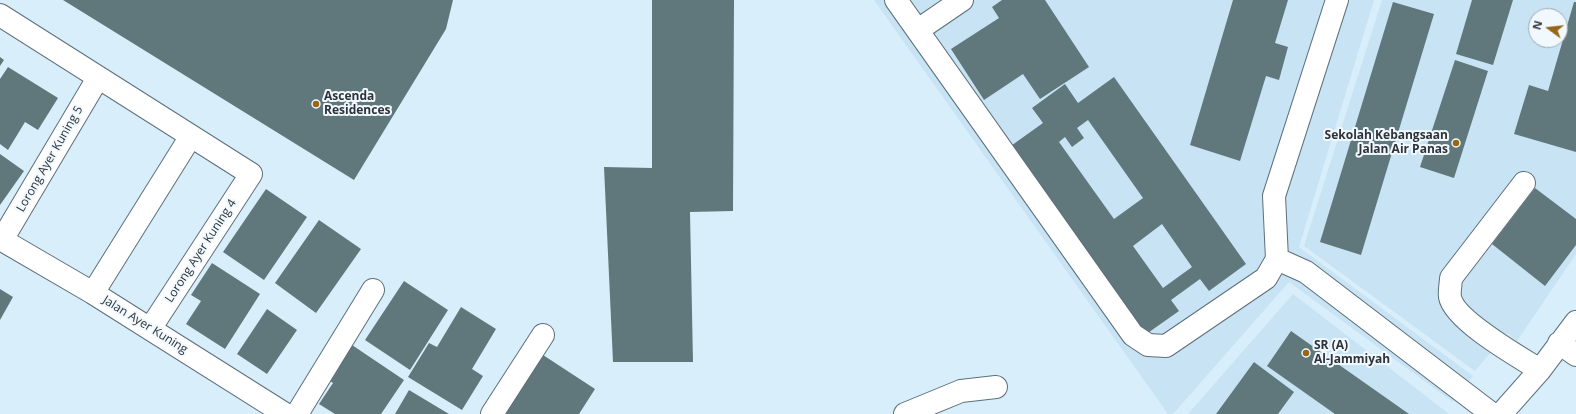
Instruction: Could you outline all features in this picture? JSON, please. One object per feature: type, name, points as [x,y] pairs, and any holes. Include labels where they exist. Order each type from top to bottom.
[{"type":"street","points":[[896,0],[1134,335],[1148,346],[1166,346],[1172,342],[1266,278],[1277,259],[1274,196],[1337,0]]},
{"type":"street","points":[[918,30],[962,0]]},
{"type":"street","points":[[0,15],[190,136],[94,293]]},
{"type":"street","name":"Lorong Ayer Kuning 5","points":[[2,240],[98,78]]},
{"type":"street","name":"Lorong Ayer Kuning 4","points":[[150,329],[251,174],[190,136]]},
{"type":"street","points":[[1524,183],[1451,278],[1450,297],[1459,314],[1501,346],[1540,370]]},
{"type":"street","name":"Jalan Ayer Kuning","points":[[2,240],[94,293],[285,414]]},
{"type":"street","points":[[1277,259],[1306,272],[1492,414]]},
{"type":"street","points":[[297,414],[373,290]]},
{"type":"street","points":[[1501,414],[1540,370],[1568,349],[1576,322]]},
{"type":"street","points":[[492,414],[543,335]]},
{"type":"street","points":[[906,414],[961,391],[996,387]]},
{"type":"shaded area","points":[[874,0],[1374,0],[1299,247],[1473,376],[1453,402],[1289,282],[1173,414],[1168,414]]},
{"type":"shaded area","name":"Sekolah Kebangsaan Jalan Air Panas","points":[[1382,0],[1576,0],[1576,254],[1517,341],[1507,333],[1475,371],[1304,246]]},
{"type":"shaded area","name":"SR (A) Al-Jammiyah","points":[[1293,294],[1448,413],[1188,414]]},
{"type":"building","name":"Ascenda Residences","points":[[63,0],[453,0],[446,29],[354,180]]},
{"type":"building","points":[[652,0],[734,0],[733,211],[690,212],[693,362],[613,362],[604,167],[652,168]]},
{"type":"building","points":[[1002,0],[1045,0],[1089,67],[1040,99],[1023,74],[984,100],[951,49],[999,18],[992,7]]},
{"type":"building","points":[[1233,0],[1288,0],[1275,43],[1288,47],[1279,80],[1266,76],[1240,161],[1190,145]]},
{"type":"building","points":[[1472,0],[1513,0],[1493,65],[1456,54]]},
{"type":"building","points":[[1393,2],[1434,14],[1361,255],[1320,242]]},
{"type":"building","points":[[1574,2],[1576,2],[1576,152],[1514,134],[1529,85],[1548,91],[1561,48],[1568,48],[1568,23]]},
{"type":"building","points":[[0,57],[4,60],[0,66]]},
{"type":"building","points":[[1455,60],[1488,71],[1454,178],[1420,167]]},
{"type":"building","points":[[8,67],[58,98],[38,130],[25,122],[8,150],[0,144],[0,79]]},
{"type":"building","points":[[1114,77],[1246,264],[1209,291],[1200,279],[1171,300],[1179,311],[1135,342],[1001,153],[1043,123],[1032,108],[1065,84],[1078,103]],"holes":[[[1088,120],[1143,198],[1114,219],[1059,142],[1065,137],[1072,147],[1084,138],[1077,128]],[[1162,224],[1192,267],[1163,288],[1133,246]]]},
{"type":"building","points":[[0,154],[24,171],[0,205]]},
{"type":"building","points":[[1535,188],[1576,219],[1576,245],[1545,286],[1492,244]]},
{"type":"building","points":[[266,189],[307,217],[264,280],[223,252]]},
{"type":"building","points":[[319,220],[361,249],[316,313],[275,283]]},
{"type":"building","points":[[212,263],[260,294],[225,349],[186,324],[201,301],[191,295]]},
{"type":"building","points":[[404,281],[448,310],[410,370],[365,340]]},
{"type":"building","points":[[0,289],[13,297],[0,320]]},
{"type":"building","points":[[461,307],[496,329],[472,369],[483,376],[462,410],[408,377],[429,343],[437,347]]},
{"type":"building","points":[[267,309],[297,330],[267,374],[237,354]]},
{"type":"building","points":[[1291,331],[1409,414],[1335,414],[1267,366]]},
{"type":"building","points":[[349,343],[404,380],[381,414],[335,414],[319,404],[333,383],[326,378]]},
{"type":"building","points":[[543,355],[595,389],[579,414],[504,414]]},
{"type":"building","points":[[1254,362],[1294,392],[1278,414],[1216,414]]},
{"type":"building","points":[[409,390],[449,414],[395,414]]},
{"type":"place","name":"Ascenda Residences","points":[[316,104]]},
{"type":"place","name":"Sekolah Kebangsaan Jalan Air Panas","points":[[1456,143]]},
{"type":"place","name":"SR (A) Al-Jammiyah","points":[[1306,353]]}]
